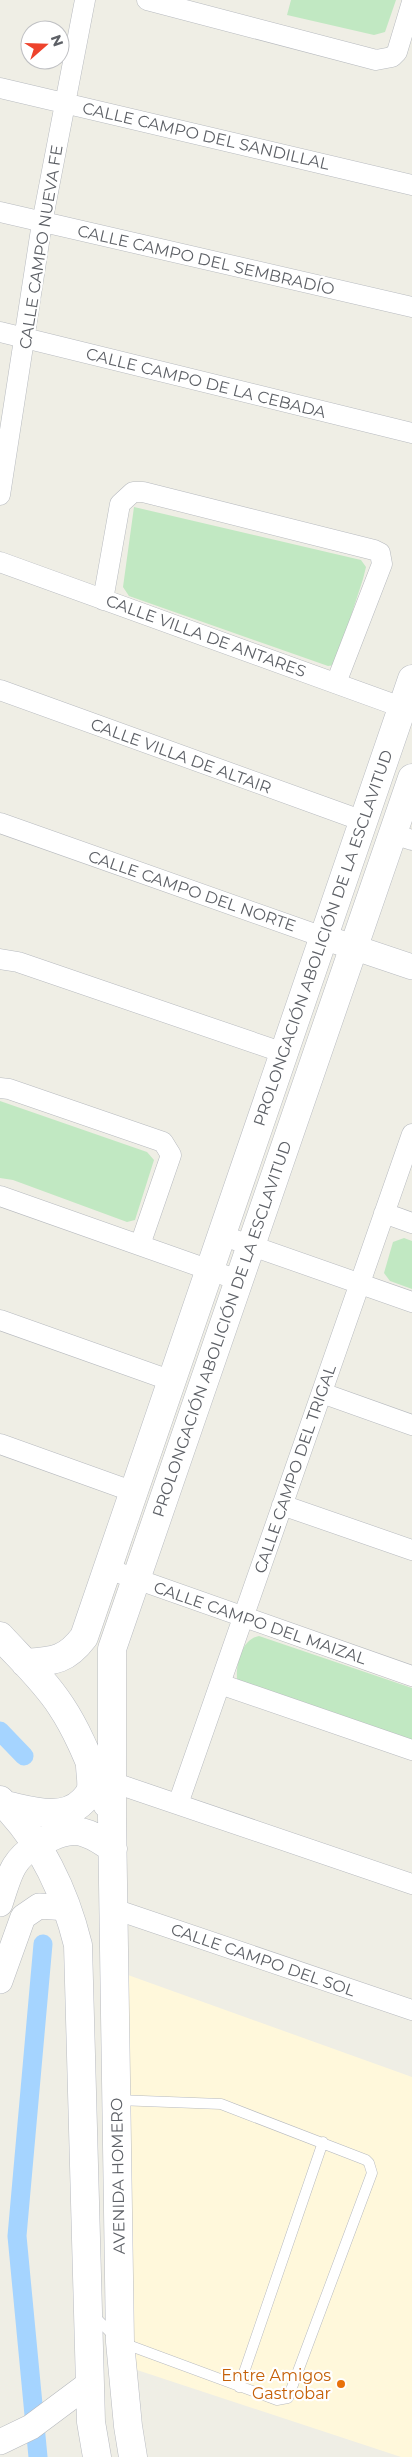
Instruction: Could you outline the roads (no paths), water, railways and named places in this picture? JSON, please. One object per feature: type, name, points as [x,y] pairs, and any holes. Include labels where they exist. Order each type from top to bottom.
[{"type":"main road","name":"PROLONGACIÓN ABOLICIÓN DE LA ESCLAVITUD","points":[[25,1663],[61,1658],[74,1650],[84,1637],[363,821],[407,709],[412,679]]},
{"type":"main road","name":"PROLONGACIÓN ABOLICIÓN DE LA ESCLAVITUD","points":[[114,1901],[112,1650],[354,947],[402,837],[412,778]]},
{"type":"main road","points":[[0,1636],[61,1707],[90,1762],[112,1817]]},
{"type":"main road","points":[[3,1802],[48,1813],[66,1812],[79,1806],[91,1789],[90,1762]]},
{"type":"main road","points":[[3,1802],[37,1844],[67,1908]]},
{"type":"main road","points":[[37,1844],[60,1832],[81,1830],[97,1837],[113,1849]]},
{"type":"main road","name":"AVENIDA HOMERO","points":[[114,1901],[120,2342],[133,2457]]},
{"type":"main road","name":"AVENIDA HOMERO","points":[[67,1908],[78,1945],[80,1962],[91,2422],[97,2457]]},
{"type":"street","name":"CALLE CAMPO NUEVA FE","points":[[0,495],[26,338],[42,222],[86,0]]},
{"type":"street","points":[[147,0],[215,8],[376,60],[392,57],[397,52],[412,2]]},
{"type":"street","name":"CALLE CAMPO DEL SANDILLAL","points":[[0,88],[412,184]]},
{"type":"street","name":"CALLE CAMPO DEL SEMBRADÍO","points":[[0,212],[412,307]]},
{"type":"street","name":"CALLE CAMPO DE LA CEBADA","points":[[0,332],[412,433]]},
{"type":"street","points":[[103,600],[120,504],[133,492],[142,492],[374,550],[381,556],[382,564],[336,682]]},
{"type":"street","name":"CALLE VILLA DE ANTARES","points":[[0,562],[407,709]]},
{"type":"street","name":"CALLE VILLA DE ALTAIR","points":[[0,690],[363,821]]},
{"type":"street","name":"CALLE CAMPO DEL NORTE","points":[[0,824],[412,968]]},
{"type":"street","points":[[0,959],[18,962],[284,1053]]},
{"type":"street","points":[[0,1088],[9,1089],[163,1142],[167,1146],[171,1155],[140,1245]]},
{"type":"street","name":"CALLE CAMPO DEL TRIGAL","points":[[178,1804],[412,1134]]},
{"type":"street","points":[[0,1196],[238,1280]]},
{"type":"street","points":[[384,1213],[412,1224]]},
{"type":"street","points":[[222,1236],[412,1302]]},
{"type":"street","points":[[0,1320],[172,1381]]},
{"type":"street","points":[[322,1392],[412,1425]]},
{"type":"street","points":[[0,1444],[134,1492]]},
{"type":"street","points":[[282,1505],[412,1550]]},
{"type":"street","name":"CALLE CAMPO DEL MAIZAL","points":[[108,1569],[412,1676]]},
{"type":"street","points":[[220,1684],[412,1750]]},
{"type":"street","points":[[112,1782],[412,1884]]},
{"type":"street","points":[[0,1904],[13,1864],[21,1854],[37,1844]]},
{"type":"street","name":"CALLE CAMPO DEL SOL","points":[[114,1901],[412,2010]]},
{"type":"street","points":[[0,1981],[23,1917],[39,1906],[67,1908]]},
{"type":"street","points":[[0,2442],[31,2427],[90,2384]]},
{"type":"lane","points":[[87,2299],[100,2324],[120,2342],[277,2400],[288,2398],[372,2173],[366,2160],[221,2104],[116,2100]]},
{"type":"lane","points":[[239,2387],[323,2142]]},
{"type":"waterway","points":[[0,1731],[24,1756]]},
{"type":"waterway","points":[[38,2457],[17,2236],[43,1944]]},
{"type":"place","name":"Entre Amigos Gastrobar","points":[[341,2384]]}]
